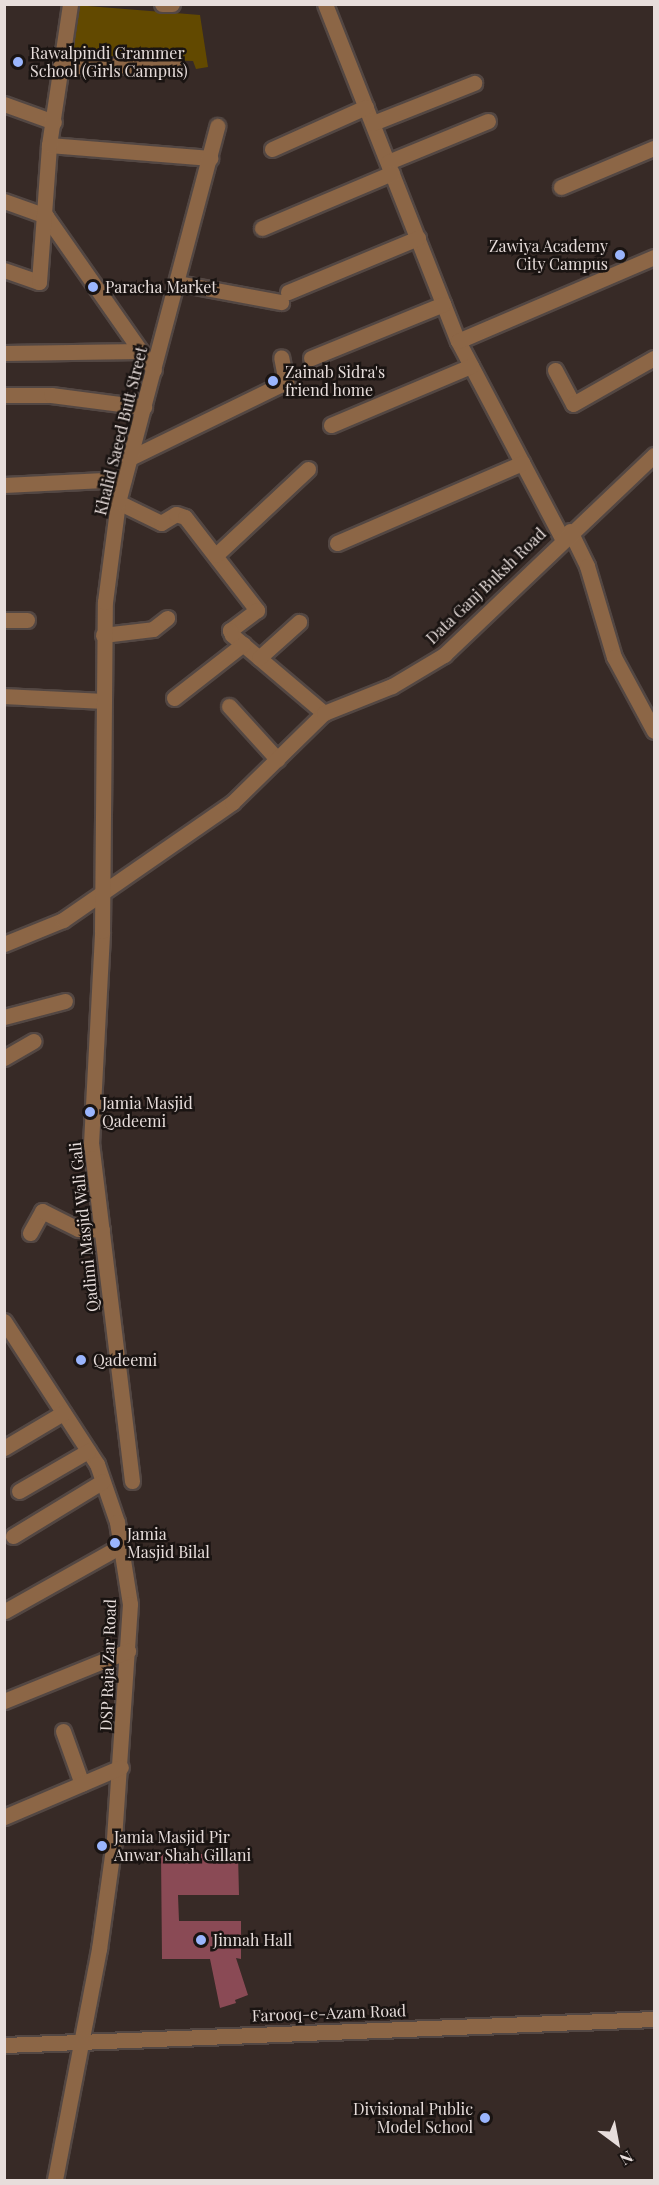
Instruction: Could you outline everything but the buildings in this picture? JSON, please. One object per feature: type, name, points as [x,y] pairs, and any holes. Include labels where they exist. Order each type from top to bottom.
[{"type":"street","points":[[4,270],[39,282],[46,216],[49,145],[70,4]]},
{"type":"street","points":[[162,4],[172,4]]},
{"type":"street","points":[[325,4],[458,340],[522,463],[588,566],[614,657],[654,731]]},
{"type":"street","points":[[60,67],[175,64]]},
{"type":"street","points":[[373,123],[474,83]]},
{"type":"street","points":[[4,104],[54,122]]},
{"type":"street","points":[[272,148],[366,107]]},
{"type":"street","points":[[262,228],[489,121]]},
{"type":"street","name":"Khalid Saeed Butt Street","points":[[100,896],[106,767],[102,701],[103,635],[118,502],[178,283],[217,126]]},
{"type":"street","points":[[49,145],[210,158]]},
{"type":"street","points":[[561,187],[654,148]]},
{"type":"street","points":[[4,201],[46,216],[154,370]]},
{"type":"street","points":[[178,283],[285,297],[418,238]]},
{"type":"street","points":[[458,340],[654,257]]},
{"type":"street","points":[[311,358],[443,304]]},
{"type":"street","points":[[4,353],[140,351]]},
{"type":"street","points":[[130,458],[286,382],[281,357]]},
{"type":"street","points":[[555,370],[573,404],[654,358]]},
{"type":"street","points":[[331,425],[471,366]]},
{"type":"street","points":[[4,395],[51,395],[144,407]]},
{"type":"street","name":"Data Ganj Buksh Road","points":[[4,944],[63,920],[232,803],[324,713],[392,686],[444,655],[566,535],[654,455]]},
{"type":"street","points":[[337,543],[522,463]]},
{"type":"street","points":[[216,555],[308,469]]},
{"type":"street","points":[[4,485],[124,479]]},
{"type":"street","points":[[118,502],[161,523],[181,514],[216,555],[257,610],[230,630],[243,644],[324,713]]},
{"type":"street","points":[[103,635],[153,629],[167,618]]},
{"type":"street","points":[[4,620],[27,620]]},
{"type":"street","points":[[259,658],[299,622]]},
{"type":"street","points":[[174,698],[243,644]]},
{"type":"street","points":[[4,696],[102,701]]},
{"type":"street","points":[[229,706],[277,759]]},
{"type":"street","name":"Qadimi Masjid Wali Gali","points":[[100,896],[91,1144],[132,1481]]},
{"type":"street","points":[[4,1017],[65,1001]]},
{"type":"street","points":[[4,1058],[34,1041]]},
{"type":"street","points":[[30,1233],[42,1211],[78,1229],[102,1230]]},
{"type":"street","name":"DSP Raja Zar Road","points":[[4,1321],[88,1451],[103,1481],[121,1546],[130,1604],[121,1767],[83,2039],[55,2181]]},
{"type":"street","points":[[4,1449],[63,1413]]},
{"type":"street","points":[[19,1491],[88,1451]]},
{"type":"street","points":[[13,1536],[103,1481]]},
{"type":"street","points":[[5,1611],[121,1546]]},
{"type":"street","points":[[4,1701],[128,1651]]},
{"type":"street","points":[[63,1731],[82,1784]]},
{"type":"street","points":[[4,1817],[121,1767]]},
{"type":"street","name":"Farooq-e-Azam Road","points":[[4,2045],[83,2039],[654,2019]]},
{"type":"shaded area","points":[[75,5],[200,15],[208,67],[196,69],[193,61],[167,60],[69,63]]},
{"type":"place","name":"Rawalpindi Grammer School (Girls Campus)","points":[[18,62]]},
{"type":"place","name":"Zawiya Academy City Campus","points":[[620,255]]},
{"type":"place","name":"Paracha Market","points":[[93,287]]},
{"type":"place","name":"Zainab Sidra's friend home","points":[[273,381]]},
{"type":"place","name":"Jamia Masjid Qadeemi","points":[[90,1112]]},
{"type":"place","name":"Qadeemi","points":[[81,1360]]},
{"type":"place","name":"Jamia Masjid Bilal","points":[[115,1543]]},
{"type":"place","name":"Jamia Masjid Pir Anwar Shah Gillani","points":[[102,1846]]},
{"type":"place","name":"Jinnah Hall","points":[[201,1940]]},
{"type":"place","name":"Divisional Public Model School","points":[[485,2118]]}]
